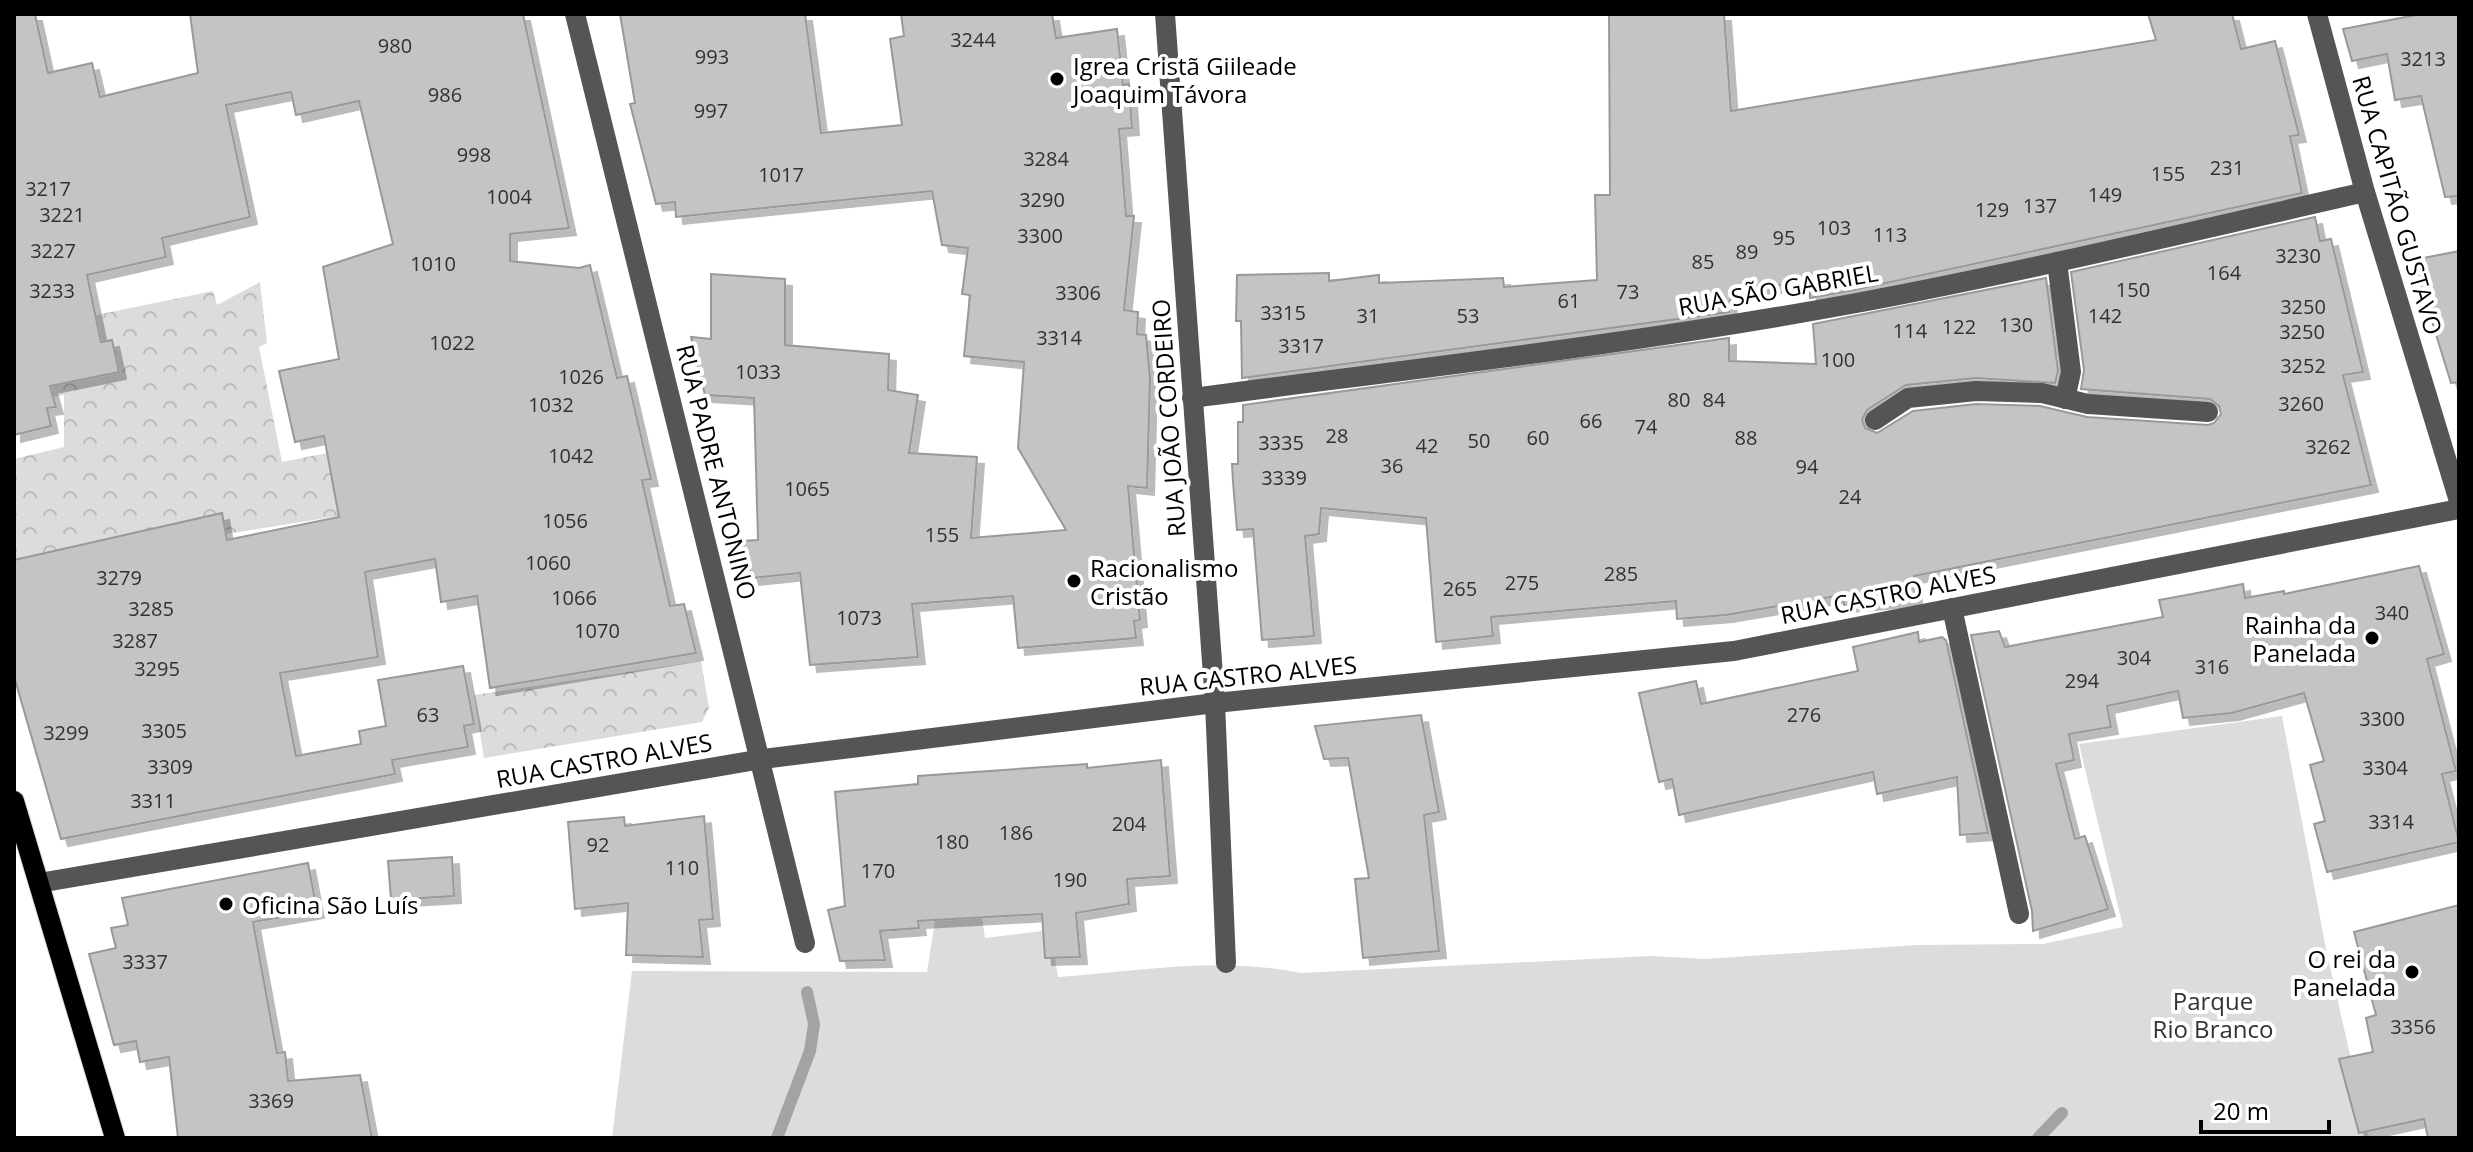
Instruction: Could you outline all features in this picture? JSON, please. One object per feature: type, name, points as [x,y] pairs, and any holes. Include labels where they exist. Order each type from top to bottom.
[{"type":"main road","points":[[14,801],[115,1138]]},
{"type":"street","name":"RUA PADRE ANTONINO","points":[[575,14],[762,759],[805,943]]},
{"type":"street","name":"RUA JOÃO CORDEIRO","points":[[1165,14],[1215,703],[1226,963]]},
{"type":"street","name":"RUA CAPITÃO GUSTAVO","points":[[2317,14],[2365,192],[2459,501]]},
{"type":"street","name":"RUA SÃO GABRIEL","points":[[1192,398],[1596,345],[1850,304],[2057,262],[2365,192]]},
{"type":"street","points":[[2057,262],[2071,372],[2065,399]]},
{"type":"street","points":[[1875,420],[1908,398],[1933,393],[2042,393],[2088,404],[2208,412]]},
{"type":"street","name":"RUA CASTRO ALVES","points":[[39,883],[762,759],[1215,703],[1734,651],[2459,509]]},
{"type":"street","points":[[1952,608],[2019,914]]},
{"type":"green space","points":[[260,282],[267,343],[259,347],[282,462],[332,452],[345,515],[14,568],[14,459],[64,447],[64,395],[14,405],[14,332],[213,291],[217,305]]},
{"type":"green space","points":[[701,661],[709,708],[702,722],[484,758],[474,695]]},
{"type":"green space","name":"Parque Rio Branco","points":[[2282,716],[2326,949],[2369,1138],[612,1138],[632,971],[927,972],[936,914],[981,910],[985,938],[1050,930],[1058,977],[1209,965],[1300,973],[1651,956],[1705,959],[1918,945],[2043,944],[2123,927],[2079,744]]},
{"type":"building","points":[[14,14],[35,14],[48,73],[92,63],[100,97],[198,73],[190,14],[523,14],[569,228],[510,234],[510,261],[579,268],[590,265],[617,378],[627,376],[651,479],[642,480],[670,606],[684,604],[696,653],[490,688],[477,596],[441,602],[435,559],[365,572],[378,657],[280,673],[296,756],[361,744],[359,731],[386,726],[378,680],[463,666],[474,724],[464,726],[468,747],[392,760],[395,774],[61,839],[14,676],[14,560],[222,513],[227,540],[339,517],[324,436],[295,442],[279,371],[339,359],[323,267],[393,244],[359,101],[296,115],[291,92],[226,105],[250,217],[162,238],[166,257],[87,275],[101,342],[112,340],[119,372],[50,386],[56,407],[47,408],[51,426],[14,435]]},
{"type":"building","points":[[620,14],[805,14],[821,133],[902,125],[890,39],[904,36],[901,14],[1052,14],[1056,38],[1117,29],[1123,85],[1129,84],[1132,128],[1119,129],[1126,216],[1134,216],[1124,310],[1138,312],[1137,334],[1146,335],[1150,378],[1147,488],[1128,486],[1140,620],[1134,621],[1136,638],[1018,648],[1013,596],[912,604],[918,657],[810,665],[800,573],[752,578],[742,541],[758,540],[754,398],[705,395],[691,337],[711,339],[711,274],[785,279],[785,345],[889,354],[888,390],[918,395],[909,453],[977,457],[971,538],[1066,530],[1018,448],[1024,362],[964,356],[970,295],[962,294],[968,248],[942,245],[932,191],[676,217],[675,202],[656,204],[630,104],[635,103]]},
{"type":"building","points":[[1609,14],[1724,14],[1731,111],[2156,40],[2148,14],[2232,14],[2241,49],[2275,41],[2299,135],[2290,136],[2302,193],[1810,298],[1809,279],[1734,294],[1735,298],[1730,299],[1729,312],[1242,378],[1241,321],[1236,321],[1237,275],[1329,273],[1329,281],[1379,275],[1379,283],[1503,278],[1504,287],[1597,280],[1595,195],[1610,195]]},
{"type":"building","points":[[2421,14],[2459,14],[2459,196],[2445,197],[2421,96],[2395,100],[2387,54],[2352,61],[2343,29]]},
{"type":"building","points":[[2315,217],[2320,241],[2331,239],[2363,372],[2343,375],[2371,485],[1914,576],[1915,599],[1844,605],[1842,595],[1726,615],[1677,619],[1676,601],[1491,617],[1493,636],[1436,642],[1426,518],[1321,508],[1319,534],[1305,536],[1314,636],[1262,640],[1253,529],[1237,530],[1233,482],[1232,464],[1238,464],[1238,422],[1243,422],[1243,405],[1729,338],[1729,361],[1816,364],[1813,324],[2046,278],[2058,371],[2055,383],[1976,378],[1906,385],[1867,410],[1862,420],[1865,428],[1877,433],[1913,411],[1976,404],[2040,406],[2087,417],[2208,425],[2221,414],[2219,406],[2210,399],[2081,389],[2084,370],[2071,272]]},
{"type":"building","points":[[2459,251],[2459,382],[2451,383],[2413,260]]},
{"type":"building","points":[[2419,566],[2444,654],[2427,659],[2456,771],[2442,774],[2459,842],[2327,872],[2314,824],[2325,821],[2310,765],[2324,761],[2304,693],[2232,713],[2183,718],[2178,691],[2107,706],[2111,727],[2069,734],[2074,760],[2056,764],[2075,839],[2085,836],[2108,909],[2033,931],[2032,911],[1971,635],[1999,631],[2005,647],[2163,617],[2159,600],[2243,584],[2245,598],[2284,591],[2284,594]]},
{"type":"building","points":[[1918,632],[1919,642],[1942,637],[1946,640],[1988,833],[1960,835],[1957,777],[1877,794],[1873,772],[1679,815],[1672,779],[1659,782],[1639,693],[1696,681],[1701,704],[1858,671],[1853,647]]},
{"type":"building","points":[[1421,715],[1439,812],[1424,815],[1439,951],[1363,958],[1355,879],[1369,878],[1348,758],[1324,759],[1315,726]]},
{"type":"building","points":[[1161,760],[1170,876],[1127,879],[1129,904],[1076,913],[1080,957],[1045,958],[1042,914],[918,921],[919,928],[880,931],[885,960],[840,961],[828,910],[845,906],[835,792],[918,784],[918,776],[1087,764],[1087,768]]},
{"type":"building","points":[[704,816],[713,919],[699,920],[703,957],[626,955],[628,903],[575,909],[568,822],[624,817],[625,826]]},
{"type":"building","points":[[452,857],[454,896],[391,900],[388,861]]},
{"type":"building","points":[[308,863],[317,911],[253,922],[277,1053],[285,1052],[288,1081],[360,1075],[372,1138],[178,1138],[169,1057],[140,1062],[136,1041],[114,1045],[89,954],[116,948],[111,928],[128,925],[122,898]]},
{"type":"building","points":[[2459,905],[2459,1138],[2428,1138],[2424,1119],[2359,1133],[2339,1059],[2373,1052],[2366,1018],[2376,1015],[2354,932]]},
{"type":"waterway","points":[[777,1138],[810,1051],[814,1024],[807,992]]},
{"type":"waterway","points":[[2038,1138],[2062,1113]]},
{"type":"place","name":"Igrea Cristã Giileade Joaquim Távora","points":[[1057,79]]},
{"type":"place","name":"Racionalismo Cristão","points":[[1074,581]]},
{"type":"place","name":"Rainha da Panelada","points":[[2372,638]]},
{"type":"place","name":"Oficina São Luís","points":[[226,904]]},
{"type":"place","name":"O rei da Panelada","points":[[2412,972]]}]
